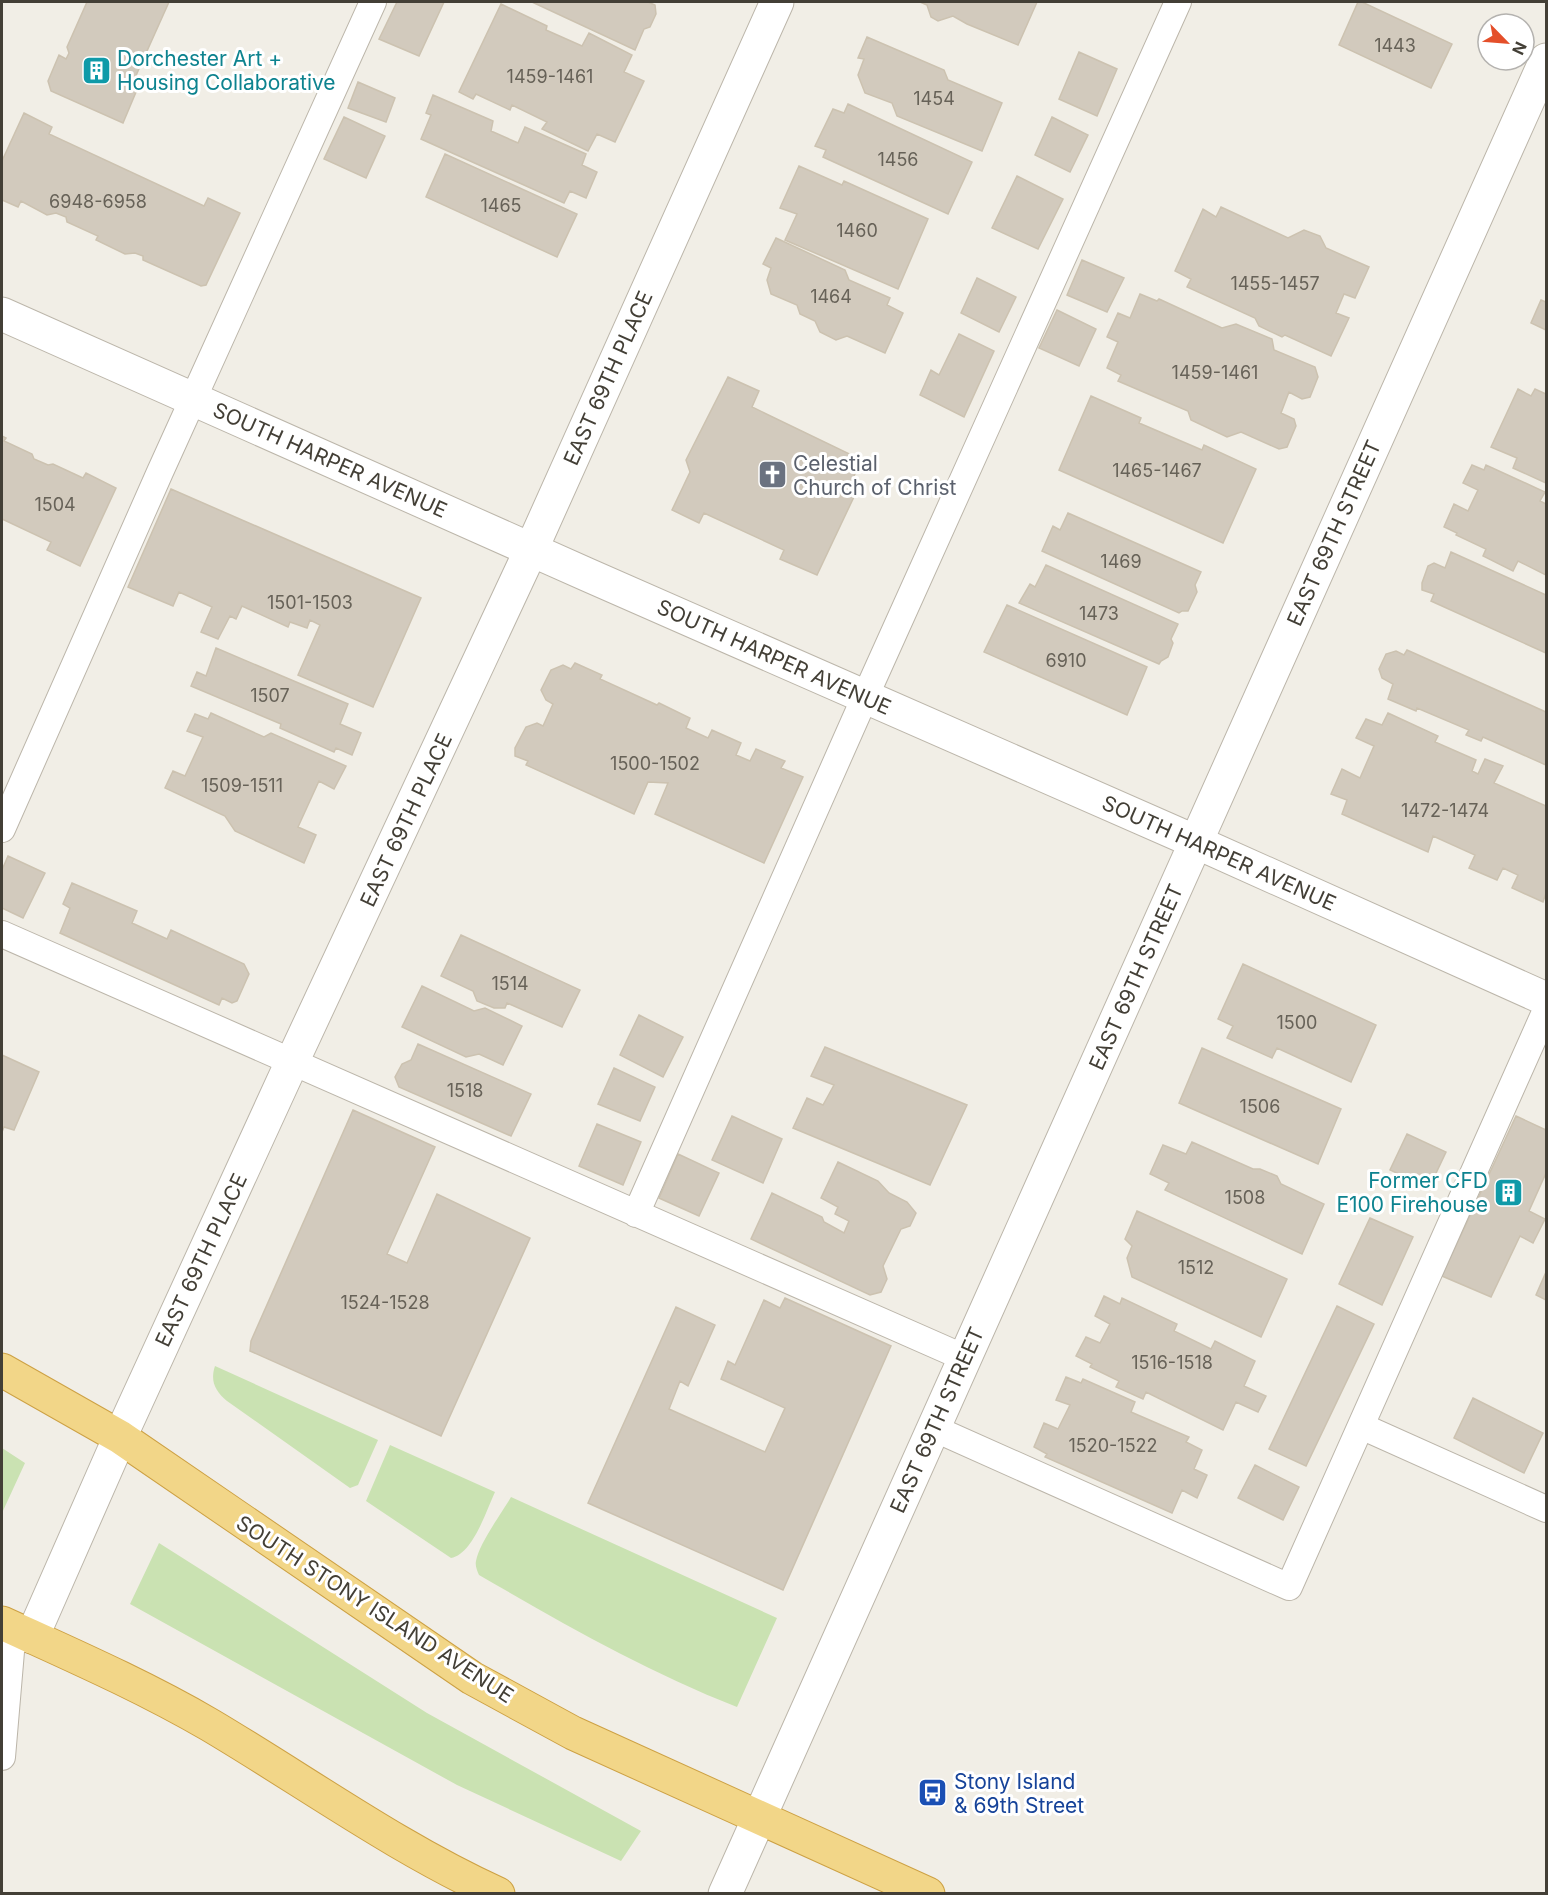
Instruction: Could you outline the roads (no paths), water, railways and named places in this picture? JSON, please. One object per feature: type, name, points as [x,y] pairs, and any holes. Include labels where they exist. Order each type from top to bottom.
[{"type":"highway","name":"SOUTH STONY ISLAND AVENUE","points":[[2,1370],[120,1437],[472,1678],[573,1733],[928,1893]]},
{"type":"highway","points":[[15,1629],[129,1680],[210,1725],[355,1815],[467,1880],[498,1893]]},
{"type":"street","name":"EAST 69TH PLACE","points":[[15,1629],[120,1437],[531,550],[777,2]]},
{"type":"street","name":"EAST 69TH STREET","points":[[724,1893],[1546,60]]},
{"type":"street","name":"SOUTH HARPER AVENUE","points":[[2,314],[1546,999]]},
{"type":"lane","points":[[2,829],[373,2]]},
{"type":"lane","points":[[636,1214],[865,697],[1178,2]]},
{"type":"lane","points":[[2,934],[965,1358]]},
{"type":"lane","points":[[933,1428],[1289,1587],[1546,1010]]},
{"type":"lane","points":[[1361,1426],[1546,1509]]},
{"type":"lane","points":[[2,1757],[15,1629]]},
{"type":"place","name":"Dorchester Art + Housing Collaborative","points":[[96,70]]},
{"type":"place","name":"Celestial Church of Christ","points":[[772,475]]},
{"type":"place","name":"Former CFD E100 Firehouse","points":[[1509,1192]]},
{"type":"place","name":"Stony Island & 69th Street","points":[[933,1793]]}]
